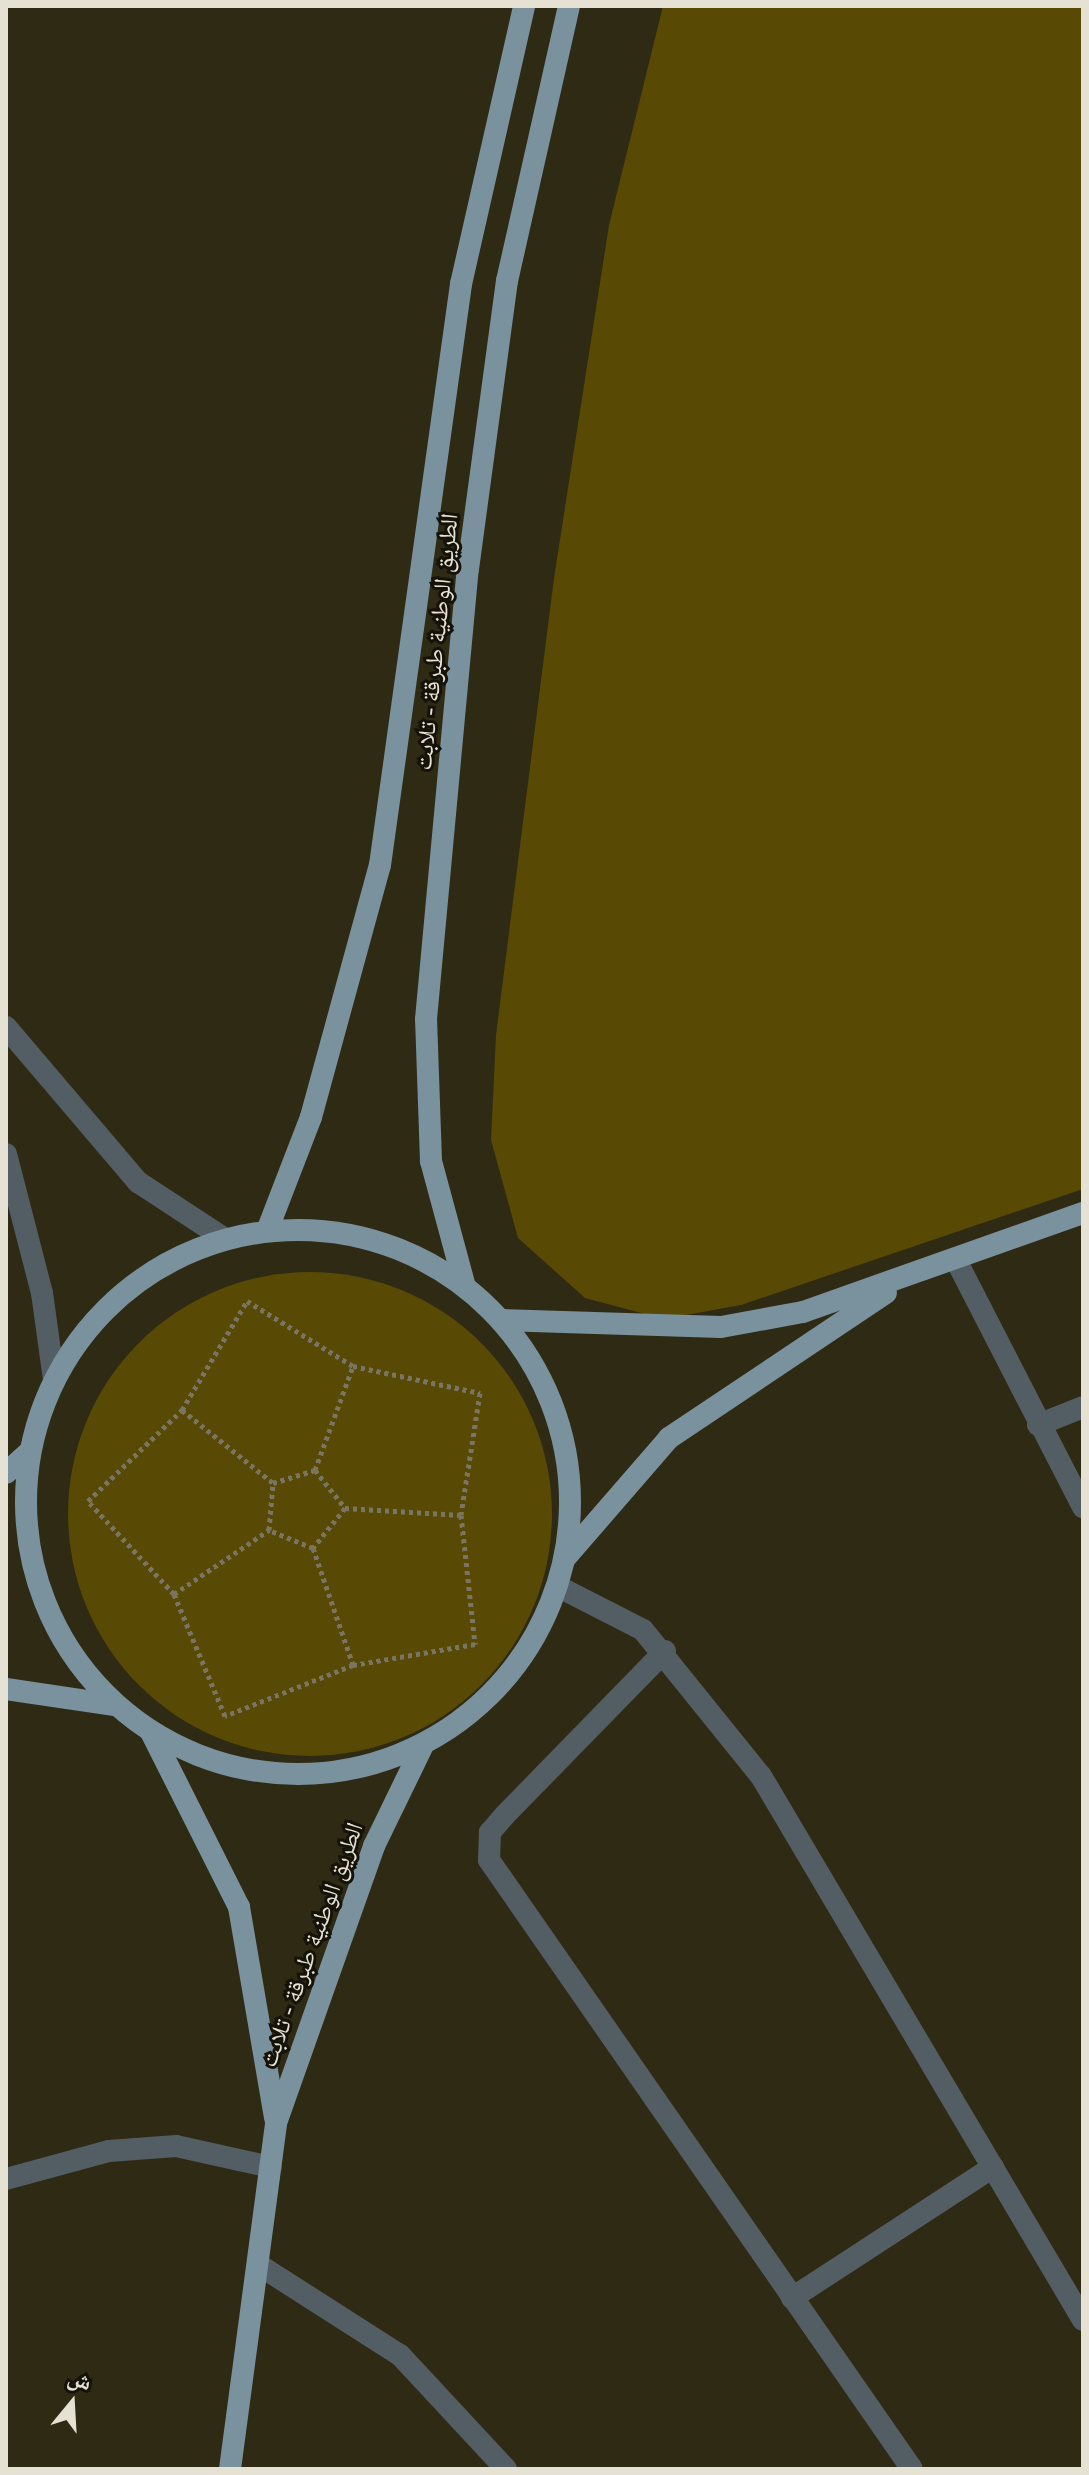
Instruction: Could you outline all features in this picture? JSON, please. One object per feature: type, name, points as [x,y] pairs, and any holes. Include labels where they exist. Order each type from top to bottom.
[{"type":"main road","name":"الطريق الوطنية طبرقة - تلابت","points":[[267,1231],[311,1117],[380,865],[461,284],[524,6]]},
{"type":"main road","name":"الطريق الوطنية طبرقة - تلابت","points":[[465,1287],[431,1161],[426,1019],[468,569],[505,297],[569,6]]},
{"type":"main road","points":[[501,1320],[721,1327],[803,1312],[909,1278],[1083,1213]]},
{"type":"main road","points":[[267,1231],[364,1240],[404,1251],[465,1287],[501,1320],[538,1372],[562,1431],[571,1494],[566,1557],[559,1587],[507,1680],[423,1745],[356,1769],[286,1775],[216,1762],[151,1732],[115,1705],[70,1652],[39,1590],[25,1522],[29,1452],[54,1379],[97,1317],[155,1270],[225,1239],[267,1231]]},
{"type":"main road","points":[[566,1557],[669,1438],[909,1278]]},
{"type":"main road","points":[[6,1473],[29,1452]]},
{"type":"main road","points":[[6,1689],[115,1705]]},
{"type":"main road","name":"الطريق الوطنية طبرقة - تلابت","points":[[151,1732],[239,1907],[276,2123]]},
{"type":"main road","name":"الطريق الوطنية طبرقة - تلابت","points":[[230,2469],[276,2123],[374,1846],[423,1745]]},
{"type":"street","points":[[6,1027],[138,1182],[225,1239]]},
{"type":"street","points":[[6,1154],[42,1293],[54,1379]]},
{"type":"street","points":[[956,1260],[1038,1425],[1083,1507]]},
{"type":"street","points":[[1038,1425],[1083,1407]]},
{"type":"street","points":[[559,1587],[618,1614],[665,1651],[761,1776],[1083,2320]]},
{"type":"street","points":[[665,1651],[505,1815],[486,1847],[504,1885],[912,2469]]},
{"type":"street","points":[[6,2179],[109,2151],[176,2146],[271,2167]]},
{"type":"street","points":[[792,2298],[993,2167]]},
{"type":"street","points":[[259,2265],[400,2355],[506,2469]]},
{"type":"path","points":[[247,1301],[353,1366],[480,1393],[461,1515],[475,1644],[353,1665],[225,1716],[174,1594],[88,1501],[182,1410],[247,1301]]},
{"type":"path","points":[[315,1470],[353,1366]]},
{"type":"path","points":[[182,1410],[273,1483]]},
{"type":"path","points":[[273,1483],[315,1470]]},
{"type":"path","points":[[315,1470],[345,1508],[461,1515]]},
{"type":"path","points":[[269,1530],[273,1483]]},
{"type":"path","points":[[313,1548],[345,1508]]},
{"type":"path","points":[[174,1594],[269,1530]]},
{"type":"path","points":[[269,1530],[313,1548],[353,1665]]},
{"type":"shaded area","points":[[663,6],[1083,6],[1083,1189],[741,1305],[664,1319],[585,1298],[518,1238],[491,1140],[496,1035],[554,578],[609,225]]},
{"type":"shaded area","points":[[310,1272],[357,1277],[402,1291],[444,1313],[481,1343],[511,1380],[533,1422],[547,1467],[552,1514],[547,1561],[533,1606],[511,1648],[481,1685],[444,1715],[402,1737],[357,1751],[310,1756],[263,1751],[218,1737],[176,1715],[139,1685],[109,1648],[87,1606],[73,1561],[68,1514],[73,1467],[87,1422],[109,1380],[139,1343],[176,1313],[218,1291],[263,1277]]}]
